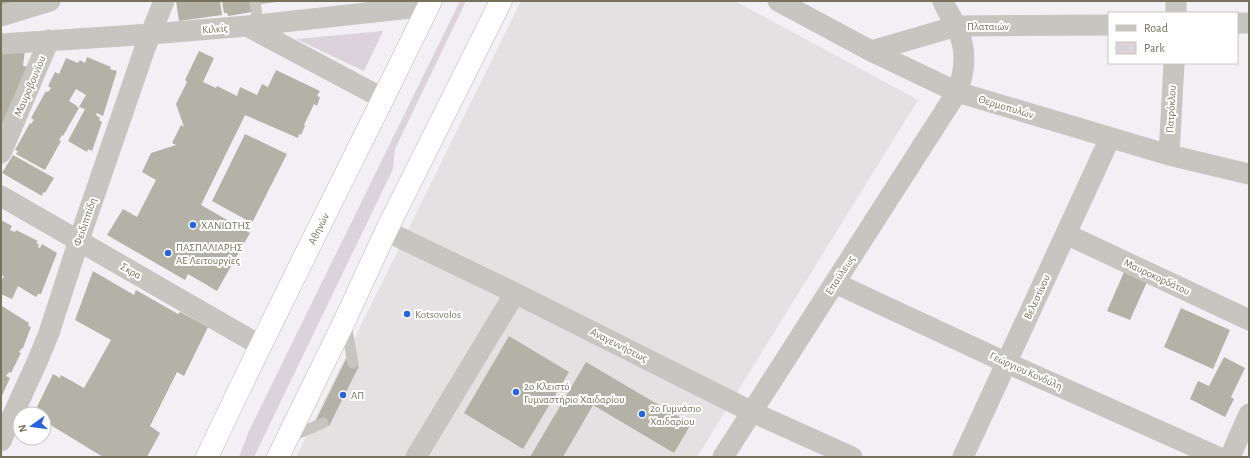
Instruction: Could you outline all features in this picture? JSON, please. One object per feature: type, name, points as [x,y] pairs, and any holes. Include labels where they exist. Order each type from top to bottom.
[{"type":"highway","points":[[283,448],[386,231],[501,1]]},
{"type":"highway","name":"Αθηνών","points":[[207,457],[430,4]]},
{"type":"street","points":[[1,16],[50,1]]},
{"type":"street","name":"Φειδιππίδη","points":[[1,441],[49,333],[142,55],[164,1]]},
{"type":"street","name":"Θερμοπυλών","points":[[778,1],[871,51],[957,92],[1169,155],[1249,174]]},
{"type":"street","name":"Επαύλεως","points":[[723,457],[957,92],[963,77],[963,43],[957,26],[943,1]]},
{"type":"street","points":[[1176,1],[1176,12]]},
{"type":"street","name":"Κιλκίς","points":[[1,44],[253,26],[430,4]]},
{"type":"street","points":[[1238,23],[1249,22]]},
{"type":"street","name":"Πλαταιών","points":[[871,51],[957,26],[1108,25]]},
{"type":"street","points":[[253,26],[384,99]]},
{"type":"street","name":"Μαυροβουνίου","points":[[1,153],[49,40]]},
{"type":"street","name":"Πατρόκλου","points":[[1169,155],[1174,64]]},
{"type":"street","name":"Βελεστίνου","points":[[963,457],[1110,138]]},
{"type":"street","name":"Σκρα","points":[[1,196],[261,346]]},
{"type":"street","name":"Αναγεννήσεως","points":[[386,231],[515,293],[752,412],[852,457]]},
{"type":"street","name":"Μαυροκορδάτου","points":[[1066,234],[1249,320]]},
{"type":"street","name":"Γεώργιου Κονδύλη","points":[[835,283],[1007,363],[1218,457]]},
{"type":"street","points":[[416,457],[515,293]]},
{"type":"street","points":[[1230,457],[1249,414]]},
{"type":"lane","points":[[253,26],[255,1]]},
{"type":"lane","points":[[345,320],[353,363]]},
{"type":"lane","points":[[283,448],[323,423]]},
{"type":"shaded area","points":[[521,1],[735,1],[918,100],[697,457],[296,457]]},
{"type":"green space","points":[[460,1],[466,1],[395,149],[393,169],[254,457],[239,457],[248,433]]},
{"type":"green space","points":[[383,31],[364,71],[296,39]]},
{"type":"building","points":[[1,1],[29,1],[1,13]]},
{"type":"building","points":[[176,1],[220,1],[222,15],[179,21]]},
{"type":"building","points":[[222,1],[251,1],[252,12],[228,16],[227,13],[224,13]]},
{"type":"building","points":[[258,1],[276,1],[277,2],[259,4]]},
{"type":"building","points":[[25,50],[23,66],[30,67],[1,126],[1,52]]},
{"type":"building","points":[[199,51],[214,58],[203,82],[216,88],[217,86],[237,96],[240,87],[257,95],[262,84],[268,87],[276,70],[320,91],[317,96],[320,97],[317,106],[314,104],[301,135],[299,134],[298,138],[245,115],[201,205],[250,233],[217,291],[188,274],[185,280],[107,235],[123,209],[137,217],[156,180],[142,172],[151,153],[176,145],[172,143],[181,125],[184,127],[176,104],[187,82],[185,80]]},
{"type":"building","points":[[87,57],[117,71],[103,116],[97,113],[96,115],[102,122],[92,151],[88,149],[87,152],[68,141],[85,109],[79,107],[86,95],[76,89],[69,101],[79,108],[63,136],[62,135],[59,140],[61,141],[45,170],[16,154],[18,151],[15,150],[30,123],[31,124],[34,120],[31,118],[46,91],[48,92],[51,88],[48,86],[55,72],[59,74],[66,58],[78,63],[80,60],[85,63]]},
{"type":"building","points":[[245,134],[287,154],[252,223],[212,201]]},
{"type":"building","points":[[13,155],[54,178],[45,193],[43,192],[42,196],[2,173]]},
{"type":"building","points":[[1,220],[12,226],[10,230],[15,232],[16,230],[38,241],[36,243],[39,244],[38,247],[40,248],[42,244],[57,253],[41,294],[38,294],[36,297],[18,286],[12,299],[1,294],[1,282],[4,276],[1,275]]},
{"type":"building","points":[[93,271],[134,295],[136,290],[178,314],[180,312],[208,327],[184,376],[177,372],[150,426],[160,433],[147,457],[103,457],[52,426],[52,406],[37,406],[53,374],[60,378],[61,375],[84,388],[111,340],[75,320]]},
{"type":"building","points":[[1124,272],[1147,282],[1130,320],[1107,311]]},
{"type":"building","points":[[2,306],[29,323],[28,326],[31,327],[11,373],[9,372],[6,376],[10,378],[1,398]]},
{"type":"building","points":[[1181,308],[1230,330],[1213,369],[1164,347]]},
{"type":"building","name":"2ο Κλειστό Γυμναστήριο Χαιδαρίου","points":[[509,336],[569,372],[523,449],[464,413]]},
{"type":"building","points":[[1224,357],[1245,368],[1231,397],[1234,399],[1225,417],[1190,399],[1198,381],[1209,386]]},
{"type":"building","points":[[346,359],[359,366],[329,426],[316,420]]},
{"type":"building","name":"2ο Γυμνάσιο Χαιδαρίου","points":[[586,362],[691,424],[674,453],[593,405],[563,457],[530,457]]},
{"type":"place","name":"ΧΑΝΙΩΤΗΣ","points":[[193,225]]},
{"type":"place","name":"ΠΑΣΠΑΛΙΑΡΗΣ ΑΕ Λειτουργίες","points":[[168,253]]},
{"type":"place","name":"Kotsovolos","points":[[407,314]]},
{"type":"place","name":"2ο Κλειστό Γυμναστήριο Χαιδαρίου","points":[[516,392]]},
{"type":"place","name":"ΑΠ","points":[[343,395]]},
{"type":"place","name":"2ο Γυμνάσιο Χαιδαρίου","points":[[642,414]]}]
